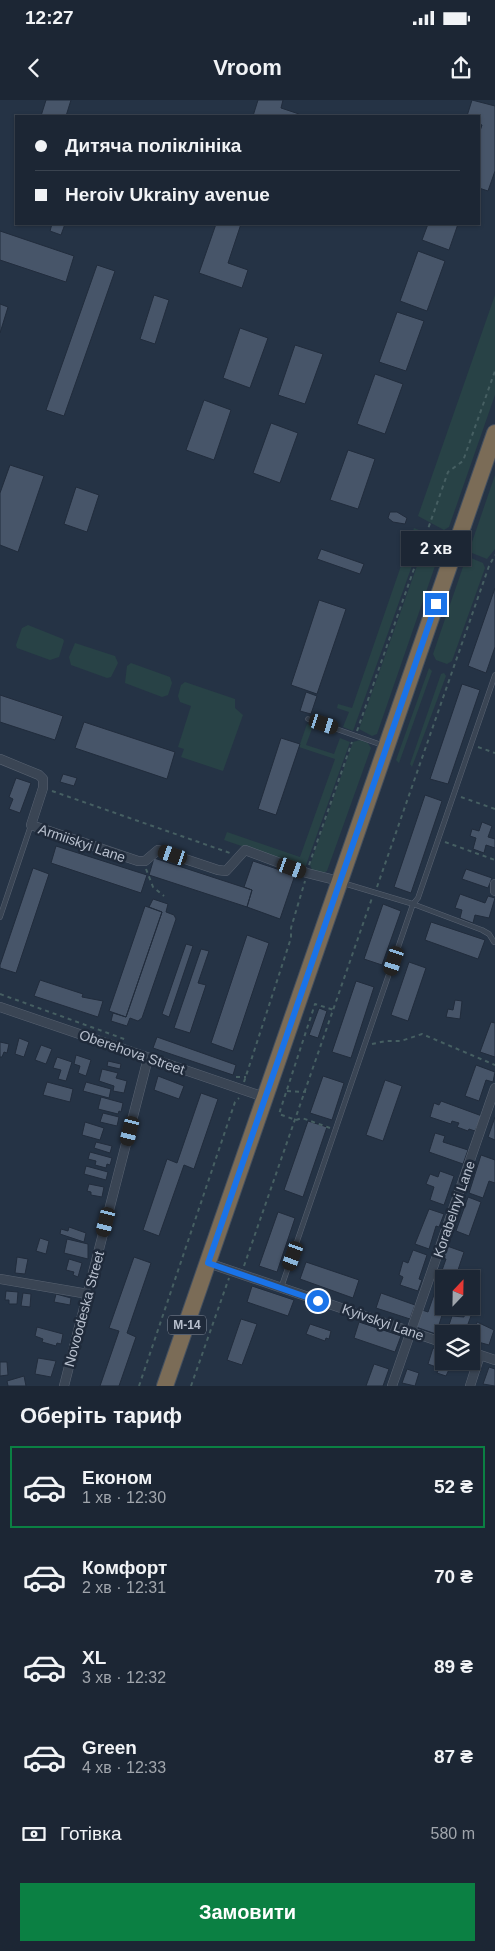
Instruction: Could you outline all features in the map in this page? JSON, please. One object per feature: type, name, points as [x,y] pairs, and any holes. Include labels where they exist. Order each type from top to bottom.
[{"type":"highway","name":"М-14","points":[[166,1386],[264,1097],[495,433]]},
{"type":"street","points":[[0,759],[39,775],[43,780],[43,788]]},
{"type":"street","name":"Armiiskyi Lane","points":[[43,788],[31,826],[123,857],[145,861],[158,850],[218,870],[226,870],[238,856]]},
{"type":"street","points":[[238,856],[245,850],[307,873],[339,881]]},
{"type":"street","points":[[495,884],[495,891]]},
{"type":"street","name":"Oberehova Street","points":[[0,1006],[264,1097]]},
{"type":"street","name":"Novoodeska Street","points":[[64,1386],[148,1058]]},
{"type":"street","name":"Korabelnyi Lane","points":[[392,1386],[495,1088]]},
{"type":"street","name":"Kyivskyi Lane","points":[[208,1263],[435,1340]]},
{"type":"street","points":[[0,1279],[88,1294]]},
{"type":"street","points":[[480,1355],[495,1360]]},
{"type":"street","points":[[470,1386],[473,1370]]},
{"type":"lane","points":[[282,1288],[413,904],[418,898],[495,675]]},
{"type":"lane","points":[[308,719],[355,734],[386,747]]},
{"type":"lane","points":[[0,917],[31,826]]},
{"type":"lane","points":[[339,881],[413,904],[486,932],[494,942]]},
{"type":"path","points":[[244,1083],[291,938],[291,928],[307,873],[355,734],[448,472],[463,461],[495,371]]},
{"type":"path","points":[[242,1275],[488,566],[495,555]]},
{"type":"path","points":[[471,744],[495,753]]},
{"type":"path","points":[[43,788],[238,856]]},
{"type":"path","points":[[454,794],[495,809]]},
{"type":"path","points":[[438,840],[495,860]]},
{"type":"path","points":[[145,861],[153,887],[164,896]]},
{"type":"path","points":[[0,994],[128,1040]]},
{"type":"path","points":[[334,1010],[316,1004],[279,1114],[296,1120],[302,1118],[337,1130]]},
{"type":"path","points":[[365,1046],[386,1041],[402,1041],[422,1034],[495,1065]]},
{"type":"path","points":[[232,1077],[246,1078]]},
{"type":"path","points":[[287,1091],[306,1092]]},
{"type":"path","points":[[139,1386],[235,1102],[240,1097]]},
{"type":"path","points":[[191,1386],[231,1271]]},
{"type":"green space","points":[[495,295],[495,395],[449,527],[444,530],[418,516]]},
{"type":"green space","points":[[495,475],[495,549],[487,559],[472,553],[470,548]]},
{"type":"green space","points":[[414,528],[424,532],[353,731],[343,727],[349,712],[337,708],[338,704],[352,708]]},
{"type":"green space","points":[[429,532],[442,536],[444,540],[377,734],[372,736],[359,729]]},
{"type":"green space","points":[[471,558],[483,563],[485,568],[452,661],[447,664],[436,660],[433,654],[465,561]]},
{"type":"green space","points":[[28,625],[63,639],[59,657],[50,660],[17,648],[16,645],[22,628]]},
{"type":"green space","points":[[75,643],[115,656],[118,663],[111,677],[107,678],[71,665],[69,657]]},
{"type":"green space","points":[[131,663],[170,677],[172,683],[168,695],[162,697],[125,683],[127,666]]},
{"type":"green space","points":[[429,668],[432,671],[399,763],[396,760]]},
{"type":"green space","points":[[444,673],[446,676],[412,767],[410,764],[441,674]]},
{"type":"green space","points":[[185,682],[235,699],[235,708],[243,715],[223,771],[181,757],[184,749],[178,747],[191,706],[180,702],[178,696],[181,685]]},
{"type":"green space","points":[[307,724],[313,726],[306,745],[334,754],[340,738],[350,742],[305,868],[224,840],[227,832],[300,857],[335,759],[299,747]]},
{"type":"green space","points":[[360,740],[368,743],[371,748],[327,871],[323,873],[312,870],[310,865],[353,742]]},
{"type":"building","points":[[46,100],[71,100],[66,115],[41,115]]},
{"type":"building","points":[[258,100],[283,100],[281,108],[299,114],[298,115],[253,115]]},
{"type":"building","points":[[472,100],[495,106],[495,171],[488,191],[480,188],[480,131],[482,125],[480,124],[480,115],[467,115]]},
{"type":"building","points":[[52,225],[65,225],[61,235],[50,231]]},
{"type":"building","points":[[216,225],[241,225],[228,263],[248,270],[242,288],[199,273]]},
{"type":"building","points":[[428,225],[458,225],[449,250],[422,240]]},
{"type":"building","points":[[0,231],[74,256],[66,282],[0,260]]},
{"type":"building","points":[[418,251],[445,261],[427,311],[400,301]]},
{"type":"building","points":[[97,265],[115,271],[64,416],[46,410]]},
{"type":"building","points":[[154,295],[169,300],[155,344],[140,339]]},
{"type":"building","points":[[0,304],[8,307],[0,333]]},
{"type":"building","points":[[397,312],[424,321],[406,371],[379,362]]},
{"type":"building","points":[[240,328],[268,338],[250,388],[223,378]]},
{"type":"building","points":[[295,345],[323,354],[305,404],[278,395]]},
{"type":"building","points":[[375,374],[403,384],[385,434],[357,424]]},
{"type":"building","points":[[204,400],[231,410],[214,460],[186,450]]},
{"type":"building","points":[[271,423],[298,433],[280,483],[253,473]]},
{"type":"building","points":[[348,450],[375,459],[358,509],[330,500]]},
{"type":"building","points":[[10,465],[44,476],[18,552],[0,545],[0,493]]},
{"type":"building","points":[[76,487],[99,495],[87,532],[64,524]]},
{"type":"building","points":[[390,512],[397,512],[407,518],[405,524],[393,522],[388,518]]},
{"type":"building","points":[[321,549],[364,564],[360,574],[317,559]]},
{"type":"building","points":[[495,588],[495,647],[486,673],[468,666]]},
{"type":"building","points":[[319,600],[346,609],[317,694],[291,685]]},
{"type":"building","points":[[462,684],[480,690],[448,784],[430,779]]},
{"type":"building","points":[[306,692],[317,696],[311,714],[300,711]]},
{"type":"building","points":[[0,695],[63,716],[55,740],[0,722]]},
{"type":"building","points":[[84,722],[175,752],[167,779],[75,748]]},
{"type":"building","points":[[281,738],[300,744],[276,815],[258,809]]},
{"type":"building","points":[[63,774],[77,778],[74,786],[60,782]]},
{"type":"building","points":[[16,778],[31,783],[20,813],[9,809],[13,799],[9,797]]},
{"type":"building","points":[[425,795],[442,801],[411,893],[394,887]]},
{"type":"building","points":[[482,822],[492,826],[488,837],[495,839],[495,848],[486,845],[484,853],[473,849],[476,838],[470,836],[472,829],[479,831]]},
{"type":"building","points":[[56,846],[147,875],[141,893],[51,863]]},
{"type":"building","points":[[154,858],[252,890],[247,907],[149,875]]},
{"type":"building","points":[[253,861],[295,875],[280,919],[247,907],[252,890],[244,887]]},
{"type":"building","points":[[33,868],[49,874],[16,973],[0,968],[0,965]]},
{"type":"building","points":[[466,869],[492,878],[488,888],[462,879]]},
{"type":"building","points":[[460,894],[485,903],[488,896],[495,898],[489,918],[475,915],[473,923],[460,918],[462,910],[455,908]]},
{"type":"building","points":[[153,899],[168,904],[166,912],[174,915],[176,919],[142,1018],[138,1021],[130,1018],[127,1026],[111,1021],[113,1013],[126,1017],[162,912],[149,907]]},
{"type":"building","points":[[383,904],[401,911],[382,965],[364,959]]},
{"type":"building","points":[[145,906],[162,912],[126,1017],[109,1011]]},
{"type":"building","points":[[431,922],[485,940],[478,959],[425,940]]},
{"type":"building","points":[[247,935],[269,943],[233,1051],[211,1043]]},
{"type":"building","points":[[186,944],[193,946],[169,1017],[162,1014]]},
{"type":"building","points":[[201,949],[209,951],[198,983],[206,985],[190,1033],[174,1028]]},
{"type":"building","points":[[409,962],[426,968],[408,1021],[391,1015]]},
{"type":"building","points":[[40,980],[83,994],[82,997],[103,1001],[98,1017],[34,996]]},
{"type":"building","points":[[356,981],[374,987],[351,1058],[332,1052]]},
{"type":"building","points":[[455,1000],[462,1001],[460,1019],[446,1017],[448,1009],[453,1010]]},
{"type":"building","points":[[319,1008],[327,1011],[318,1038],[309,1035]]},
{"type":"building","points":[[491,1022],[495,1023],[495,1057],[480,1052]]},
{"type":"building","points":[[157,1037],[236,1065],[233,1075],[153,1048]]},
{"type":"building","points":[[19,1038],[29,1042],[24,1057],[15,1054]]},
{"type":"building","points":[[0,1042],[9,1044],[7,1053],[4,1052],[2,1057],[0,1057]]},
{"type":"building","points":[[41,1045],[52,1049],[46,1064],[35,1060]]},
{"type":"building","points":[[76,1055],[91,1060],[86,1076],[78,1073],[80,1066],[74,1064]]},
{"type":"building","points":[[57,1057],[72,1062],[66,1081],[58,1079],[61,1070],[53,1068]]},
{"type":"building","points":[[108,1061],[121,1064],[120,1069],[107,1066]]},
{"type":"building","points":[[476,1065],[495,1072],[493,1082],[486,1080],[479,1101],[465,1096]]},
{"type":"building","points":[[102,1069],[118,1073],[116,1078],[127,1081],[124,1093],[113,1091],[114,1086],[99,1081]]},
{"type":"building","points":[[158,1076],[184,1086],[179,1099],[154,1090]]},
{"type":"building","points":[[323,1076],[344,1083],[332,1120],[310,1113]]},
{"type":"building","points":[[385,1080],[402,1086],[383,1141],[366,1135]]},
{"type":"building","points":[[47,1082],[73,1089],[70,1102],[43,1095]]},
{"type":"building","points":[[86,1082],[111,1089],[109,1098],[83,1091]]},
{"type":"building","points":[[201,1093],[218,1099],[194,1169],[184,1165],[159,1236],[143,1230],[167,1159],[177,1163]]},
{"type":"building","points":[[101,1097],[123,1103],[121,1112],[119,1111],[118,1114],[98,1109]]},
{"type":"building","points":[[441,1101],[482,1116],[475,1131],[469,1129],[468,1131],[457,1127],[459,1123],[452,1121],[451,1124],[430,1117],[434,1103],[439,1105]]},
{"type":"building","points":[[103,1113],[119,1117],[117,1126],[100,1122]]},
{"type":"building","points":[[495,1117],[495,1140],[488,1137]]},
{"type":"building","points":[[308,1121],[327,1127],[303,1197],[284,1190]]},
{"type":"building","points":[[85,1122],[104,1128],[100,1140],[82,1135]]},
{"type":"building","points":[[435,1133],[445,1136],[443,1142],[468,1150],[463,1164],[429,1152]]},
{"type":"building","points":[[96,1142],[112,1146],[110,1153],[94,1148]]},
{"type":"building","points":[[90,1152],[112,1158],[110,1165],[107,1164],[106,1168],[95,1165],[96,1161],[88,1159]]},
{"type":"building","points":[[481,1155],[495,1160],[495,1183],[489,1181],[483,1198],[469,1193]]},
{"type":"building","points":[[86,1166],[108,1172],[106,1180],[84,1174]]},
{"type":"building","points":[[440,1171],[454,1176],[444,1205],[430,1200],[434,1187],[426,1184],[430,1174],[438,1177]]},
{"type":"building","points":[[89,1184],[104,1187],[102,1197],[91,1195],[91,1192],[87,1191]]},
{"type":"building","points":[[468,1197],[481,1202],[469,1236],[456,1231]]},
{"type":"building","points":[[429,1209],[444,1214],[439,1227],[436,1226],[429,1249],[415,1244]]},
{"type":"building","points":[[278,1212],[295,1218],[277,1272],[259,1266]]},
{"type":"building","points":[[69,1227],[86,1233],[84,1242],[60,1234],[61,1229],[68,1231]]},
{"type":"building","points":[[40,1238],[49,1241],[46,1254],[36,1251]]},
{"type":"building","points":[[67,1239],[88,1244],[88,1259],[64,1253]]},
{"type":"building","points":[[447,1246],[464,1252],[458,1270],[442,1270],[446,1259],[443,1258]]},
{"type":"building","points":[[413,1250],[427,1255],[419,1279],[422,1280],[418,1291],[400,1285],[403,1277],[399,1275],[403,1261],[408,1263]]},
{"type":"building","points":[[17,1257],[28,1259],[25,1274],[15,1273]]},
{"type":"building","points":[[134,1257],[151,1263],[127,1333],[136,1337],[119,1386],[100,1386],[119,1331],[109,1328]]},
{"type":"building","points":[[69,1259],[82,1263],[78,1277],[73,1275],[74,1272],[66,1270]]},
{"type":"building","points":[[306,1262],[359,1280],[353,1298],[300,1279]]},
{"type":"building","points":[[252,1286],[294,1300],[288,1316],[247,1302]]},
{"type":"building","points":[[6,1291],[18,1292],[17,1304],[9,1304],[9,1300],[5,1300]]},
{"type":"building","points":[[435,1292],[435,1315],[442,1315],[439,1325],[435,1325],[435,1334],[416,1327],[422,1310],[428,1312]]},
{"type":"building","points":[[23,1293],[31,1294],[30,1307],[21,1306]]},
{"type":"building","points":[[381,1293],[415,1305],[410,1319],[376,1308]]},
{"type":"building","points":[[56,1294],[71,1298],[70,1305],[54,1302]]},
{"type":"building","points":[[464,1315],[471,1316],[468,1324],[472,1325],[449,1325],[452,1316],[464,1317]]},
{"type":"building","points":[[241,1319],[257,1324],[242,1365],[227,1360]]},
{"type":"building","points":[[359,1322],[401,1336],[395,1352],[354,1338]]},
{"type":"building","points":[[477,1322],[494,1330],[489,1345],[480,1342],[480,1325],[476,1325]]},
{"type":"building","points":[[310,1324],[331,1331],[329,1339],[326,1338],[325,1341],[306,1334]]},
{"type":"building","points":[[37,1327],[63,1334],[61,1344],[57,1343],[56,1346],[42,1342],[43,1339],[35,1336]]},
{"type":"building","points":[[433,1348],[435,1349],[435,1367],[428,1364]]},
{"type":"building","points":[[38,1358],[56,1361],[51,1377],[35,1374]]},
{"type":"building","points":[[0,1362],[7,1362],[8,1375],[0,1376]]},
{"type":"building","points":[[374,1364],[389,1369],[383,1386],[366,1386]]},
{"type":"building","points":[[489,1367],[495,1369],[495,1386],[483,1384]]},
{"type":"building","points":[[407,1369],[419,1373],[415,1386],[402,1383]]},
{"type":"building","points":[[438,1370],[449,1370],[446,1376],[437,1373]]},
{"type":"building","points":[[24,1376],[26,1386],[8,1386],[7,1381]]},
{"type":"route","points":[[318,1301],[208,1263],[436,604]]}]
